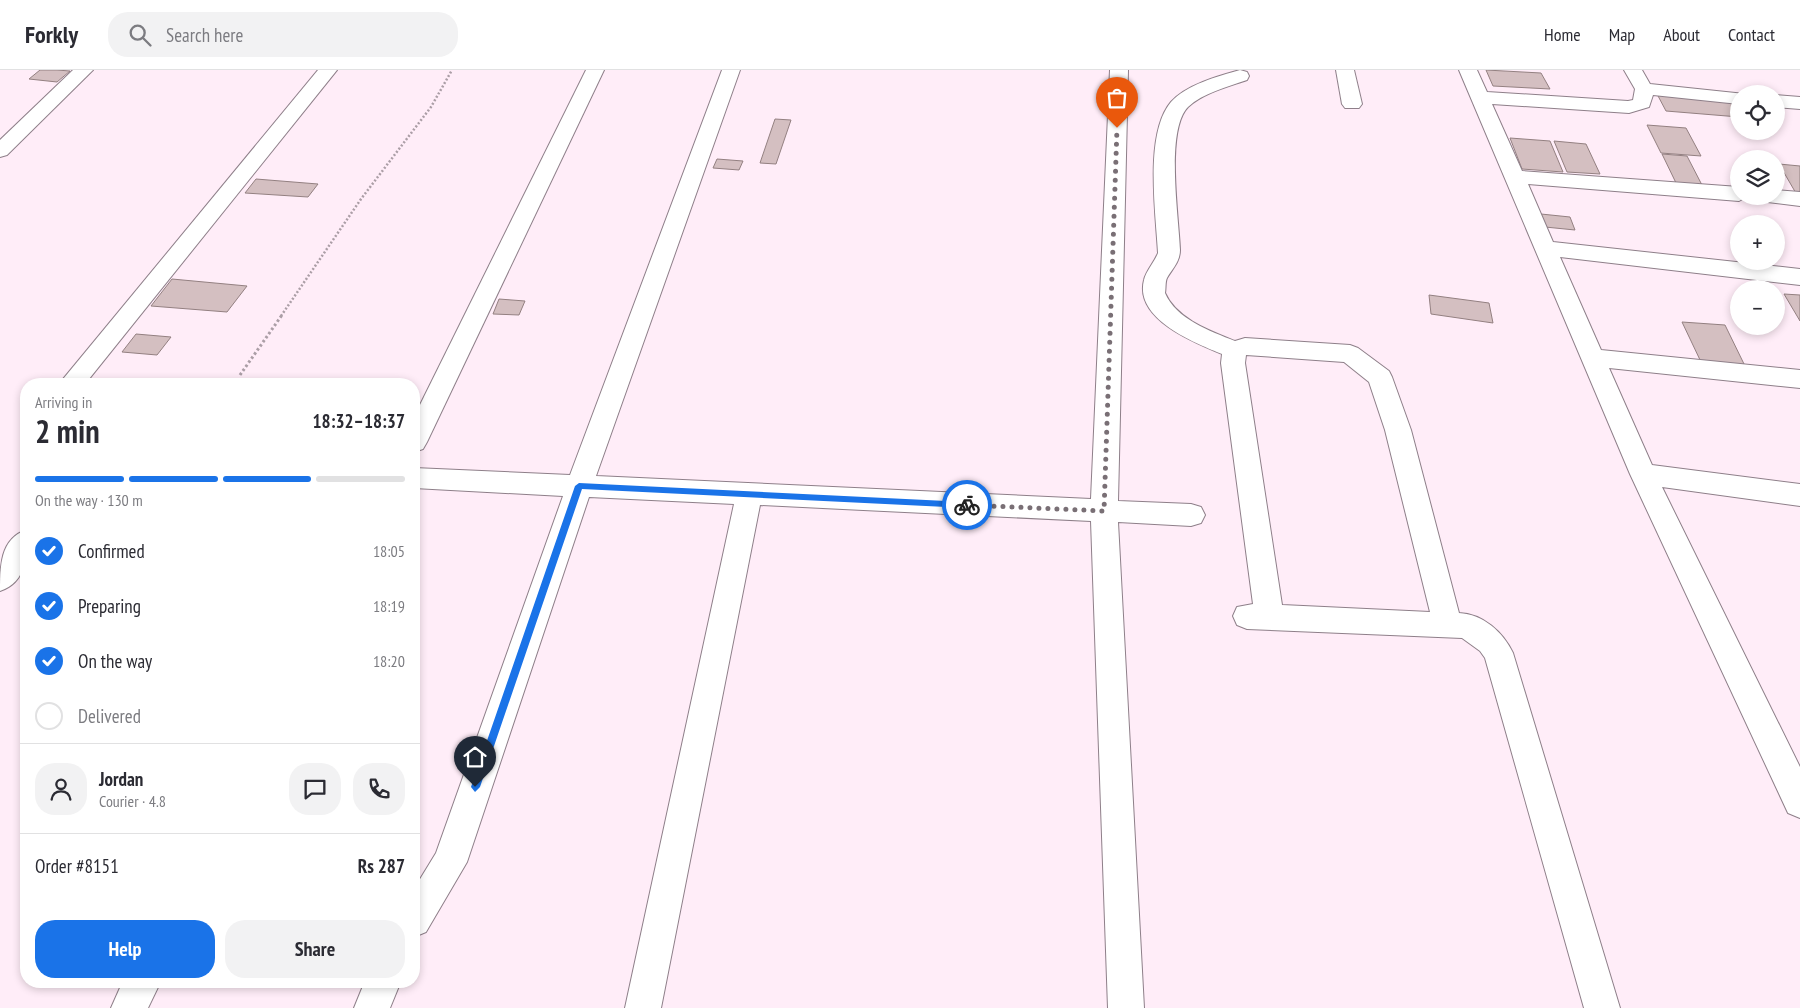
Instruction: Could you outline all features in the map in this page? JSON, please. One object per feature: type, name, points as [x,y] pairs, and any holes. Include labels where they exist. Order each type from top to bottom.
[{"type":"street","points":[[0,151],[84,70]]},
{"type":"street","points":[[76,378],[328,70]]},
{"type":"street","points":[[420,430],[595,70]]},
{"type":"street","points":[[420,910],[450,862],[579,486],[731,70]]},
{"type":"street","points":[[1119,70],[1104,511],[1126,1008]]},
{"type":"street","points":[[1345,70],[1352,104]]},
{"type":"street","points":[[1468,70],[1546,248],[1591,358],[1643,474],[1800,802]]},
{"type":"street","points":[[1480,97],[1629,107],[1642,103],[1644,89],[1633,70]]},
{"type":"street","points":[[1240,80],[1194,94],[1171,115],[1165,160],[1169,253],[1165,266],[1154,280],[1154,297],[1168,315],[1196,333],[1235,350],[1245,346],[1350,354],[1380,377],[1398,430],[1448,626]]},
{"type":"street","points":[[1644,89],[1730,97]]},
{"type":"street","points":[[1785,102],[1800,103]]},
{"type":"street","points":[[1515,177],[1730,193]]},
{"type":"street","points":[[1785,198],[1800,199]]},
{"type":"street","points":[[1546,248],[1800,277]]},
{"type":"street","points":[[1235,350],[1233,363],[1258,617],[1468,626],[1490,642],[1498,653],[1602,1008]]},
{"type":"street","points":[[1591,358],[1800,379]]},
{"type":"street","points":[[1643,474],[1800,495]]},
{"type":"street","points":[[420,478],[1191,515]]},
{"type":"street","points":[[643,1008],[749,494]]},
{"type":"street","points":[[0,579],[20,550]]},
{"type":"street","points":[[129,1008],[139,988]]},
{"type":"street","points":[[372,1008],[380,988]]},
{"type":"path","points":[[240,375],[361,200],[430,106],[452,70]]},
{"type":"building","points":[[40,70],[70,71],[57,82],[29,79]]},
{"type":"building","points":[[1486,70],[1541,73],[1550,89],[1493,86]]},
{"type":"building","points":[[1657,94],[1730,100],[1730,116],[1666,111]]},
{"type":"building","points":[[775,119],[791,120],[776,164],[760,163]]},
{"type":"building","points":[[1647,125],[1686,128],[1701,156],[1661,153]]},
{"type":"building","points":[[1510,138],[1550,141],[1563,172],[1522,169]]},
{"type":"building","points":[[1554,141],[1586,144],[1600,174],[1567,172]]},
{"type":"building","points":[[1662,154],[1687,156],[1703,187],[1677,185]]},
{"type":"building","points":[[717,159],[743,161],[739,170],[713,168]]},
{"type":"building","points":[[1785,165],[1800,166],[1800,195],[1797,195],[1785,174]]},
{"type":"building","points":[[256,179],[318,184],[308,197],[245,193]]},
{"type":"building","points":[[1541,214],[1570,217],[1575,230],[1545,227]]},
{"type":"building","points":[[172,279],[247,286],[227,312],[151,306]]},
{"type":"building","points":[[1785,294],[1800,295],[1800,321],[1785,296]]},
{"type":"building","points":[[1429,295],[1489,303],[1493,323],[1431,314]]},
{"type":"building","points":[[499,299],[525,301],[519,315],[493,314]]},
{"type":"building","points":[[1682,322],[1725,325],[1745,366],[1701,362]]},
{"type":"building","points":[[136,334],[171,337],[157,355],[122,352]]},
{"type":"way so far","points":[[967,505],[1104,511],[1117,128]]},
{"type":"route","points":[[475,787],[579,486],[967,505]]}]
